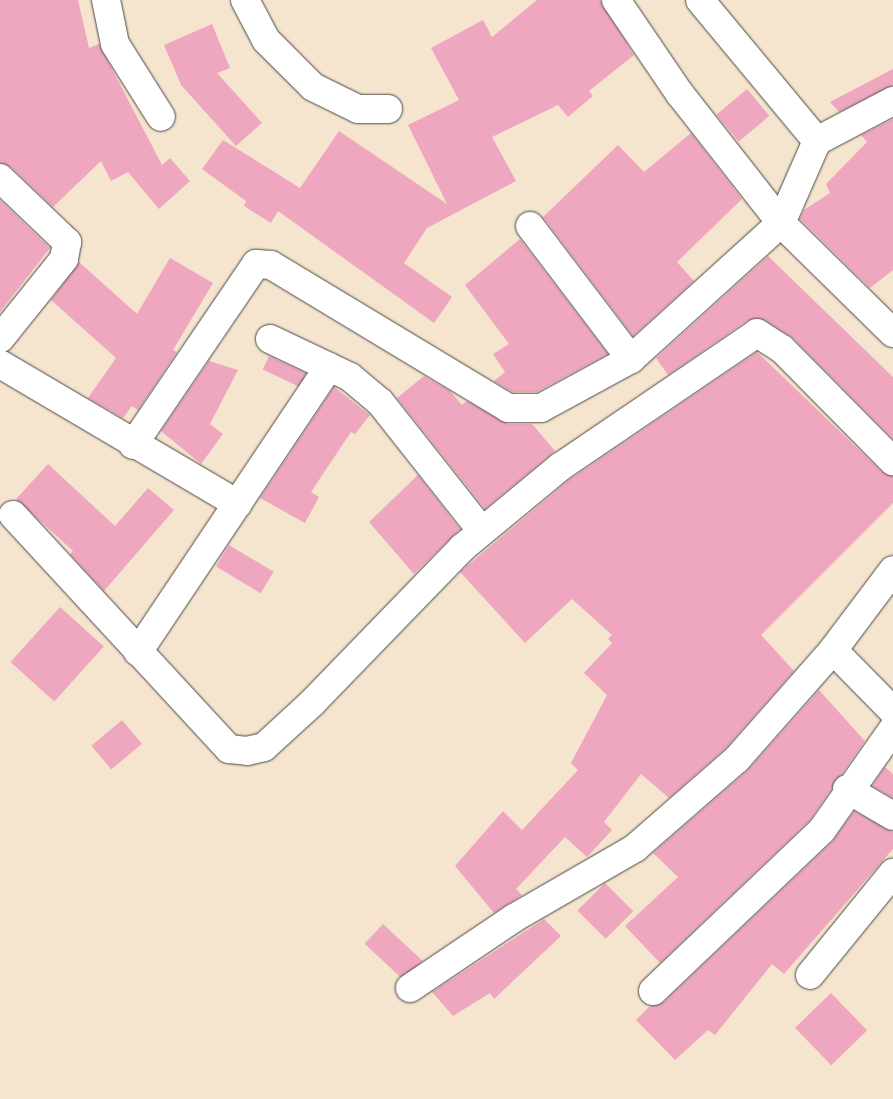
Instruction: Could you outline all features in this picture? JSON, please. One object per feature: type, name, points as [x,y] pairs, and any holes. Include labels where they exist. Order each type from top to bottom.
[{"type":"street","points":[[106,0],[115,44],[161,117]]},
{"type":"street","points":[[244,0],[266,40],[313,87],[358,109],[388,110]]},
{"type":"street","points":[[616,0],[680,94],[780,223],[893,333]]},
{"type":"street","points":[[700,0],[816,141]]},
{"type":"street","points":[[133,444],[250,269],[264,262],[508,408],[541,408],[631,359],[780,223],[816,141],[893,101]]},
{"type":"street","points":[[0,178],[67,242],[64,259],[0,339]]},
{"type":"street","points":[[530,226],[631,359]]},
{"type":"street","points":[[13,515],[229,749],[247,752],[264,746],[482,531],[560,468],[758,333],[782,349],[893,461]]},
{"type":"street","points":[[270,339],[350,378],[380,402],[482,531]]},
{"type":"street","points":[[0,364],[133,444],[238,504]]},
{"type":"street","points":[[138,652],[328,367]]},
{"type":"street","points":[[410,988],[514,918],[635,848],[737,759],[833,650],[893,570]]},
{"type":"street","points":[[833,650],[893,711]]},
{"type":"street","points":[[653,991],[822,830],[847,789],[893,729]]},
{"type":"street","points":[[847,789],[893,816]]},
{"type":"street","points":[[810,975],[890,883]]},
{"type":"building","points":[[0,0],[78,0],[89,48],[99,44],[162,165],[170,158],[190,181],[159,209],[128,172],[111,181],[101,161],[53,207],[11,167],[0,163]]},
{"type":"building","points":[[537,0],[600,0],[634,55],[589,91],[593,96],[568,117],[558,105],[492,137],[516,181],[427,228],[404,263],[452,297],[434,323],[278,211],[271,223],[244,206],[246,201],[202,169],[223,140],[300,188],[339,131],[447,204],[408,125],[459,100],[431,48],[483,20],[492,37]]},
{"type":"building","points":[[212,24],[230,68],[217,73],[262,123],[236,146],[181,85],[164,45]]},
{"type":"building","points":[[893,69],[893,85],[839,112],[830,102]]},
{"type":"building","points":[[747,89],[769,116],[739,142],[716,115]]},
{"type":"building","points":[[893,119],[893,270],[870,288],[800,219],[804,210],[830,193],[826,184],[867,142],[861,135]]},
{"type":"building","points":[[691,133],[742,199],[677,262],[694,281],[633,336],[543,217],[618,145],[644,172]]},
{"type":"building","points":[[0,200],[50,248],[0,312]]},
{"type":"building","points":[[520,239],[608,354],[537,392],[512,392],[494,381],[505,372],[493,354],[509,344],[465,285]]},
{"type":"building","points":[[768,256],[893,377],[893,439],[793,338],[765,320],[748,320],[668,375],[656,358]]},
{"type":"building","points":[[170,258],[213,283],[173,350],[177,352],[138,410],[132,406],[123,418],[88,398],[116,358],[51,300],[79,262],[137,314]]},
{"type":"building","points":[[757,352],[882,472],[893,476],[893,503],[761,635],[794,671],[726,748],[669,798],[641,774],[604,822],[612,830],[587,857],[565,837],[516,889],[522,895],[494,913],[455,866],[503,811],[522,830],[578,770],[571,763],[607,695],[584,673],[612,643],[608,639],[612,635],[572,599],[525,643],[460,572],[569,480]]},
{"type":"building","points":[[269,356],[306,373],[300,387],[263,370]]},
{"type":"building","points":[[209,361],[238,370],[210,424],[223,434],[201,464],[161,431]]},
{"type":"building","points":[[424,376],[450,391],[462,405],[467,401],[508,424],[532,424],[555,451],[485,509],[397,398]]},
{"type":"building","points":[[334,387],[370,415],[355,434],[351,432],[311,492],[319,497],[305,523],[260,498]]},
{"type":"building","points":[[48,464],[115,526],[148,488],[174,510],[104,591],[70,554],[73,551],[16,499]]},
{"type":"building","points":[[418,475],[460,529],[414,574],[369,522]]},
{"type":"building","points":[[229,545],[274,572],[261,593],[216,566]]},
{"type":"building","points":[[60,607],[104,646],[54,701],[10,662]]},
{"type":"building","points":[[819,690],[865,741],[810,820],[660,963],[625,926],[678,877],[653,853],[747,771]]},
{"type":"building","points":[[122,720],[142,744],[111,769],[91,746]]},
{"type":"building","points":[[885,767],[893,774],[893,798],[872,786]]},
{"type":"building","points":[[854,811],[893,832],[893,849],[784,974],[772,964],[715,1035],[708,1030],[675,1060],[636,1020],[650,1006],[664,1002],[833,841]]},
{"type":"building","points":[[605,883],[633,911],[606,939],[577,911]]},
{"type":"building","points":[[544,919],[561,936],[494,999],[490,993],[453,1016],[432,992]]},
{"type":"building","points":[[383,924],[422,961],[404,981],[365,944]]},
{"type":"building","points":[[831,993],[867,1030],[831,1065],[795,1028]]}]
